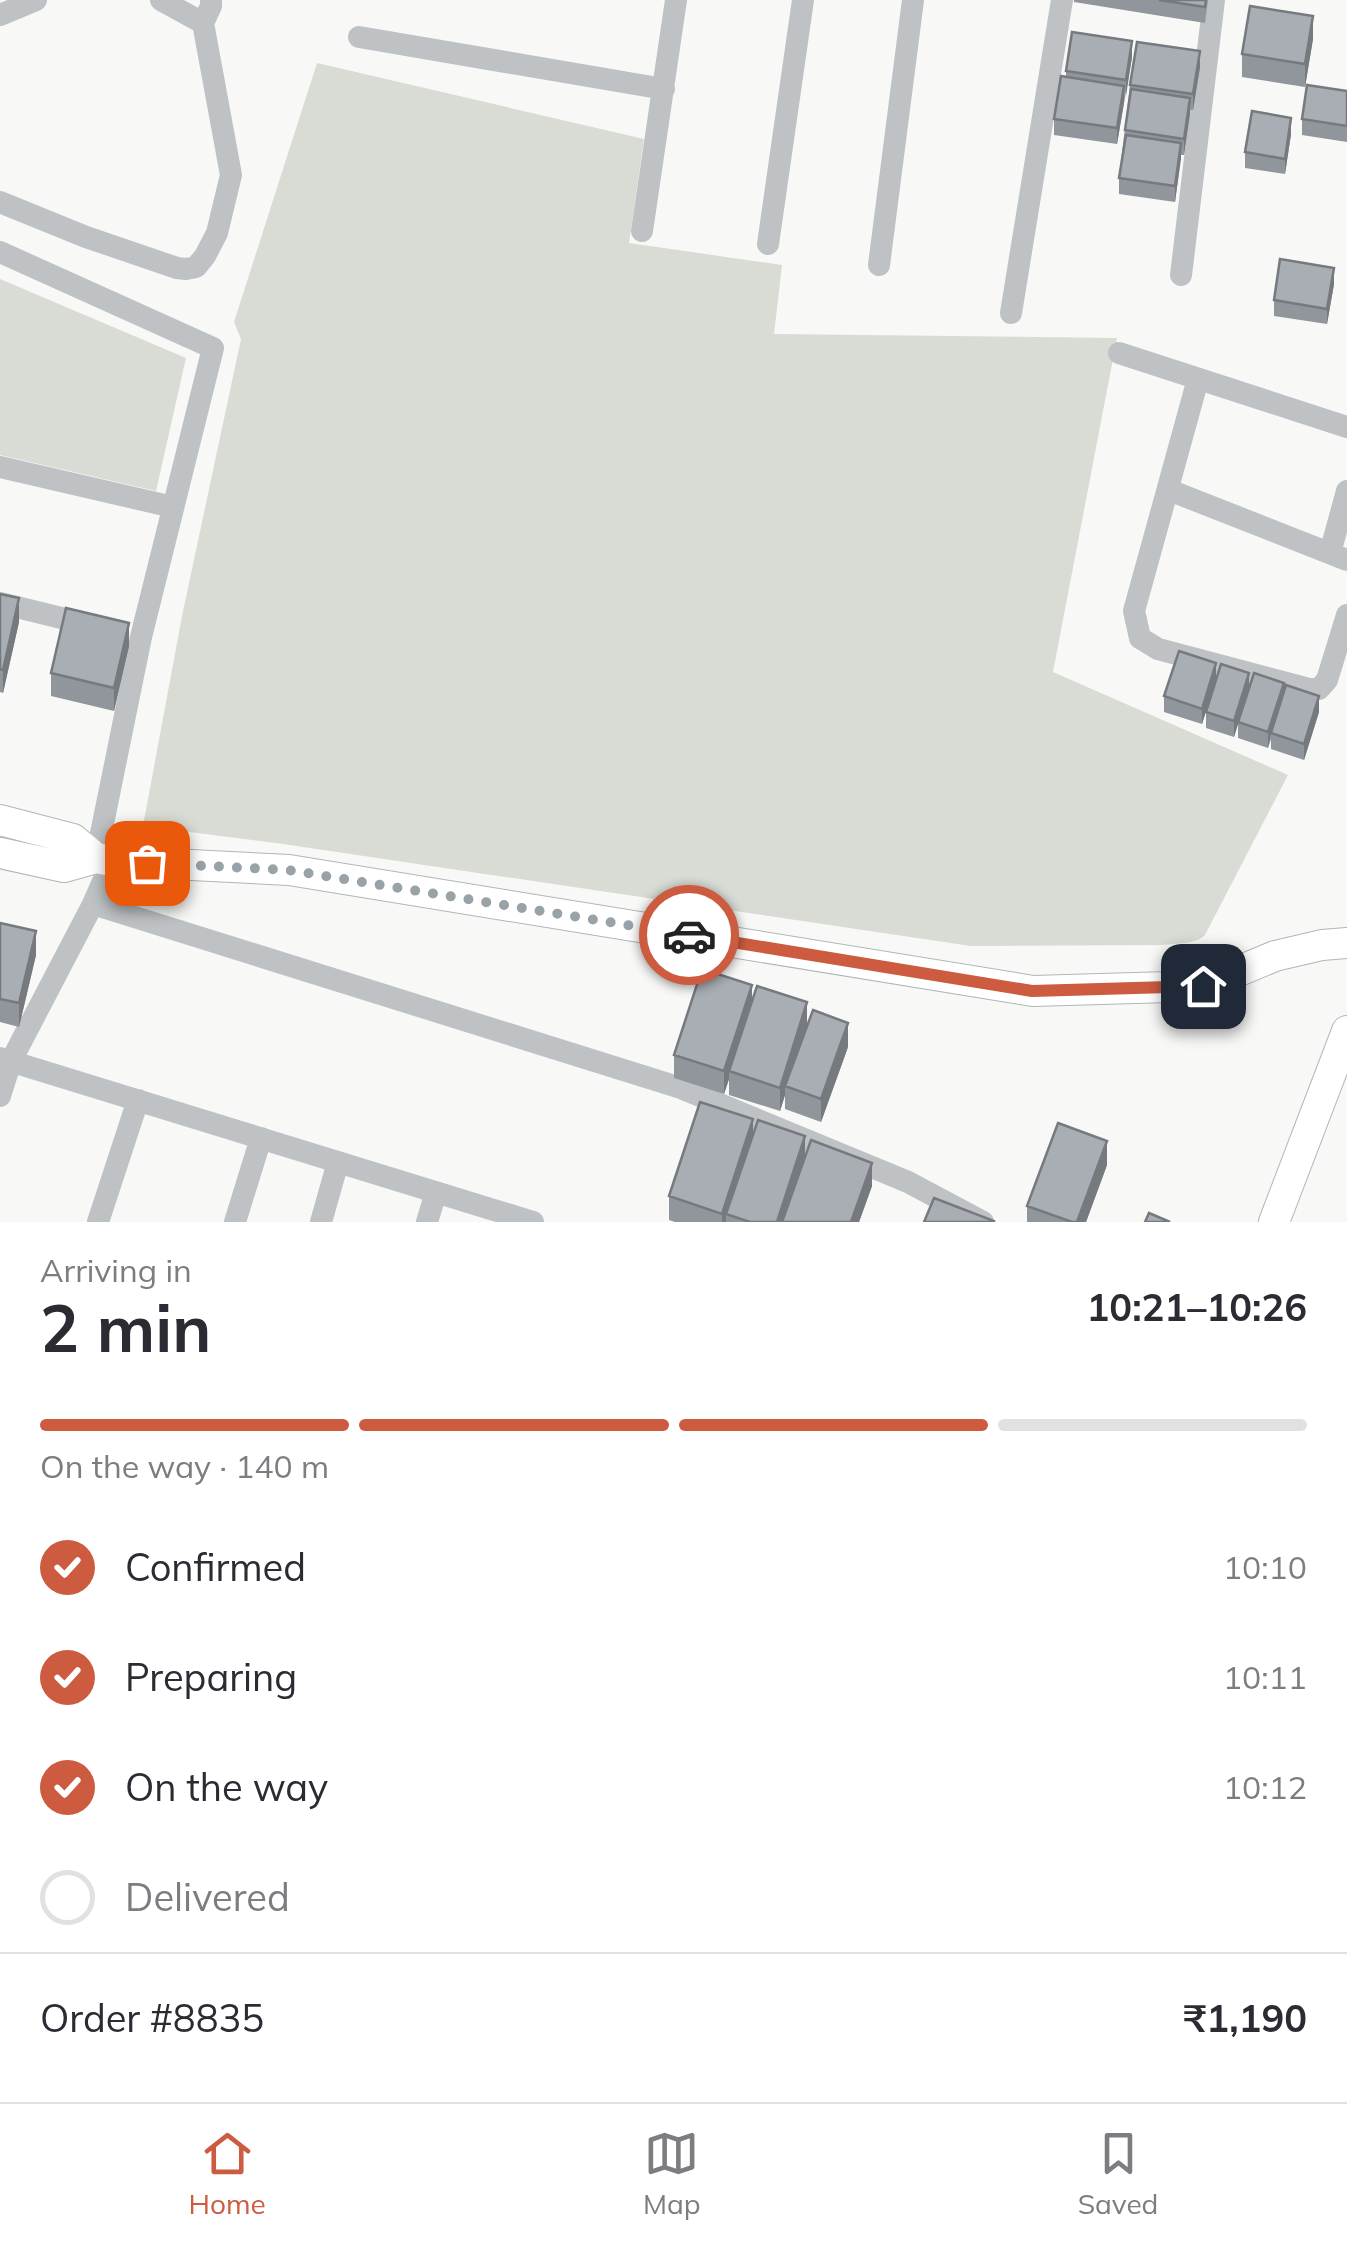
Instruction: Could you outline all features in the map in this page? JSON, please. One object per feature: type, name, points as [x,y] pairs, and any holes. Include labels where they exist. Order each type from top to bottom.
[{"type":"street","points":[[0,15],[36,0]]},
{"type":"street","points":[[161,0],[203,23]]},
{"type":"street","points":[[0,202],[177,268],[196,267],[217,233],[231,176],[203,23],[210,0]]},
{"type":"street","points":[[642,231],[676,0]]},
{"type":"street","points":[[768,244],[803,0]]},
{"type":"street","points":[[879,266],[914,0]]},
{"type":"street","points":[[1012,312],[1062,0]]},
{"type":"street","points":[[1182,275],[1214,0]]},
{"type":"street","points":[[359,37],[664,89]]},
{"type":"street","points":[[0,252],[214,348],[141,637],[104,860],[93,904],[5,1060],[0,1096]]},
{"type":"street","points":[[1118,352],[1347,427]]},
{"type":"street","points":[[1198,379],[1134,611],[1140,638],[1158,649],[1309,690],[1319,688],[1327,680],[1347,615]]},
{"type":"street","points":[[0,467],[173,507]]},
{"type":"street","points":[[1169,490],[1338,556],[1347,491]]},
{"type":"street","points":[[0,603],[141,637]]},
{"type":"street","points":[[0,820],[73,838],[104,860]]},
{"type":"street","points":[[0,853],[64,867],[104,860],[288,870],[1032,991],[1203,986],[1275,956],[1322,945],[1347,944]]},
{"type":"street","points":[[93,904],[681,1088],[908,1182],[984,1222]]},
{"type":"street","points":[[1274,1222],[1347,1031]]},
{"type":"street","points":[[5,1060],[532,1222]]},
{"type":"street","points":[[98,1222],[138,1100]]},
{"type":"street","points":[[235,1222],[261,1138]]},
{"type":"street","points":[[320,1222],[338,1162]]},
{"type":"street","points":[[427,1222],[436,1192]]},
{"type":"shaded area","points":[[317,63],[644,139],[629,243],[782,265],[774,334],[1117,338],[1053,672],[1288,775],[1205,935],[1191,942],[1162,945],[971,946],[143,826],[182,616],[241,339],[234,322]]},
{"type":"shaded area","points":[[0,279],[186,358],[156,491],[0,455]]},
{"type":"building","points":[[1159,0],[1206,0],[1205,7]]},
{"type":"building","points":[[1250,6],[1313,16],[1305,64],[1242,54]]},
{"type":"building","points":[[1072,32],[1132,41],[1126,80],[1066,71]]},
{"type":"building","points":[[1137,42],[1200,51],[1193,94],[1130,85]]},
{"type":"building","points":[[1061,76],[1124,86],[1117,128],[1054,119]]},
{"type":"building","points":[[1307,85],[1347,91],[1347,126],[1302,119]]},
{"type":"building","points":[[1131,89],[1190,98],[1184,139],[1125,130]]},
{"type":"building","points":[[1252,111],[1291,118],[1285,159],[1245,152]]},
{"type":"building","points":[[1126,135],[1181,143],[1175,186],[1119,178]]},
{"type":"building","points":[[1280,259],[1334,268],[1327,309],[1274,300]]},
{"type":"building","points":[[0,594],[19,598],[3,670],[0,669]]},
{"type":"building","points":[[66,608],[129,623],[114,688],[51,673]]},
{"type":"building","points":[[1179,651],[1216,663],[1202,709],[1164,696]]},
{"type":"building","points":[[1221,664],[1249,673],[1234,721],[1206,712]]},
{"type":"building","points":[[1254,673],[1284,683],[1268,732],[1238,722]]},
{"type":"building","points":[[1286,685],[1319,696],[1304,744],[1271,733]]},
{"type":"building","points":[[0,923],[36,931],[19,1003],[0,999]]},
{"type":"building","points":[[702,969],[752,985],[724,1071],[674,1055]]},
{"type":"building","points":[[757,986],[807,1002],[780,1088],[729,1071]]},
{"type":"building","points":[[813,1010],[848,1023],[821,1099],[785,1086]]},
{"type":"building","points":[[700,1102],[753,1119],[722,1214],[669,1196]]},
{"type":"building","points":[[758,1120],[805,1136],[777,1222],[750,1222],[726,1214]]},
{"type":"building","points":[[1058,1123],[1107,1141],[1077,1222],[1027,1206]]},
{"type":"building","points":[[811,1140],[872,1163],[851,1222],[782,1222]]},
{"type":"building","points":[[934,1198],[994,1221],[994,1222],[924,1222]]},
{"type":"building","points":[[1149,1213],[1170,1222],[1145,1222]]},
{"type":"way so far","points":[[147,863],[288,870],[689,935]]},
{"type":"route","points":[[689,935],[1032,991],[1203,986]]}]
